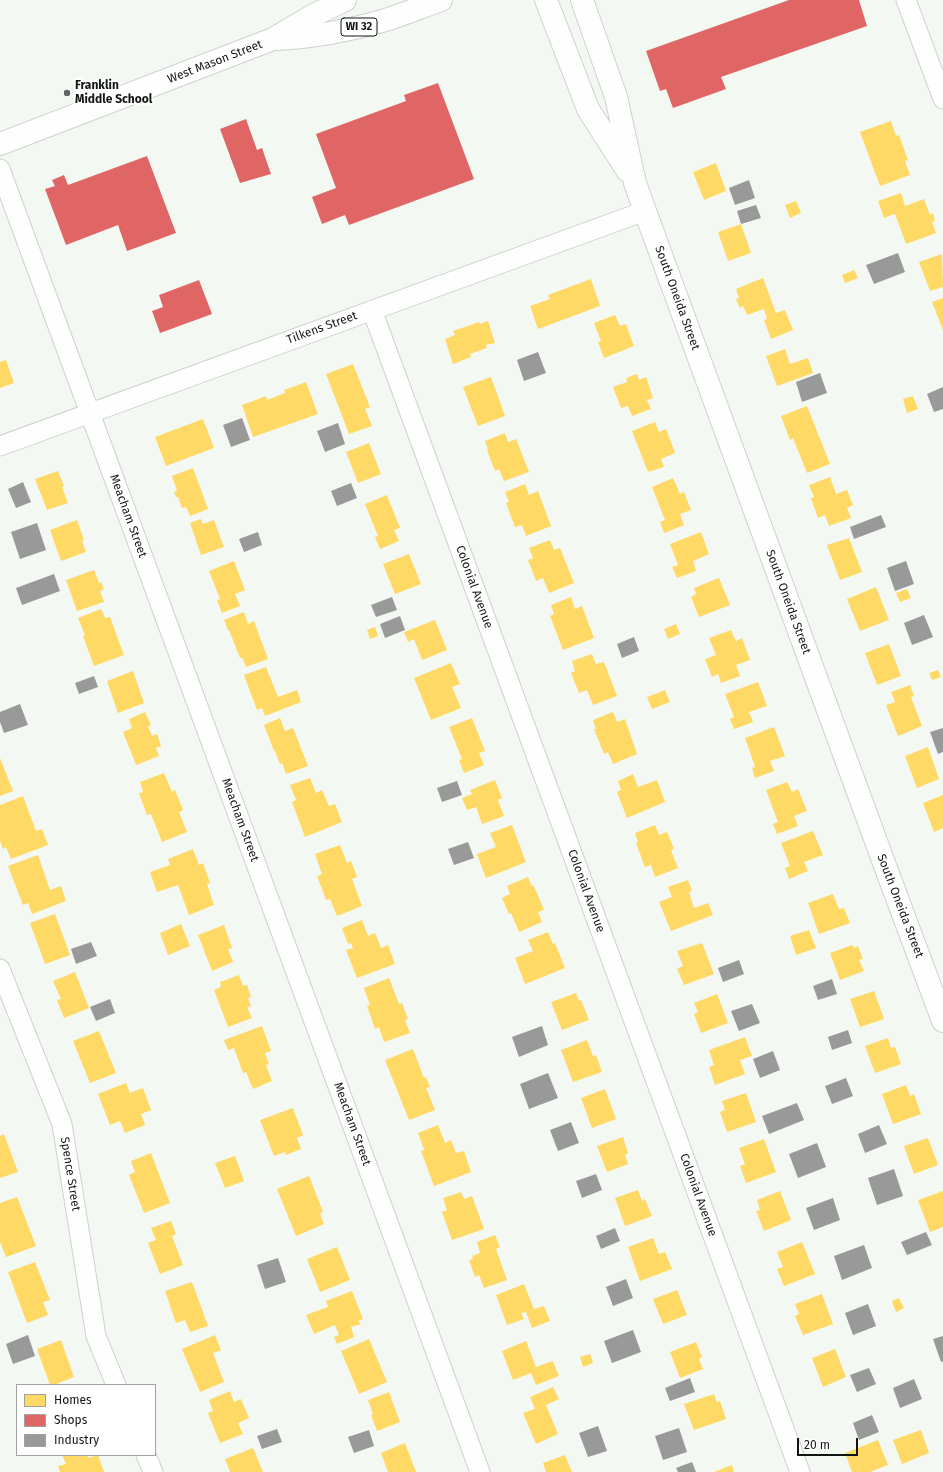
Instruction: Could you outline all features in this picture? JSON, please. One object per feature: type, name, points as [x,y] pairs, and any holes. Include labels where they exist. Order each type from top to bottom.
[{"type":"street","name":"West Mason Street","points":[[0,144],[273,39],[312,16],[345,0]]},
{"type":"street","name":"West Mason Street","points":[[273,39],[320,35],[354,28],[383,21],[441,0]]},
{"type":"street","name":"South Oneida Street","points":[[546,0],[588,109],[635,183]]},
{"type":"street","name":"South Oneida Street","points":[[582,0],[616,97],[635,183],[881,855],[943,1020]]},
{"type":"street","points":[[906,0],[943,99]]},
{"type":"street","name":"Meacham Street","points":[[0,169],[480,1472]]},
{"type":"street","name":"Tilkens Street","points":[[0,446],[645,211]]},
{"type":"street","name":"Colonial Avenue","points":[[372,310],[800,1472]]},
{"type":"street","name":"Spence Street","points":[[0,969],[62,1124],[96,1336],[116,1384]]},
{"type":"street","points":[[146,1456],[153,1472]]},
{"type":"building: Homes","points":[[891,121],[896,136],[899,135],[908,160],[905,161],[910,175],[880,186],[860,132]]},
{"type":"building: Homes","points":[[716,163],[726,191],[704,200],[693,172]]},
{"type":"building: Homes","points":[[901,193],[905,206],[924,199],[930,215],[933,213],[935,221],[932,222],[936,233],[906,244],[895,214],[884,218],[878,201]]},
{"type":"building: Homes","points":[[796,201],[801,213],[790,218],[785,205]]},
{"type":"building: Homes","points":[[741,224],[751,253],[728,261],[718,232]]},
{"type":"building: Homes","points":[[942,254],[943,287],[930,291],[919,262]]},
{"type":"building: Homes","points":[[854,270],[858,278],[845,283],[842,275]]},
{"type":"building: Homes","points":[[763,278],[776,313],[785,310],[793,330],[771,339],[764,320],[767,319],[764,309],[747,315],[743,306],[740,308],[736,299],[739,298],[736,289]]},
{"type":"building: Homes","points":[[591,279],[600,306],[538,329],[530,306],[550,299],[548,295]]},
{"type":"building: Homes","points":[[943,298],[943,330],[932,302]]},
{"type":"building: Homes","points":[[615,315],[620,326],[626,324],[634,346],[604,358],[598,342],[601,341],[594,323]]},
{"type":"building: Homes","points":[[488,321],[495,343],[486,345],[487,348],[470,354],[471,357],[453,364],[445,339],[455,335],[453,331],[479,322],[480,324]]},
{"type":"building: Homes","points":[[785,349],[790,364],[808,358],[813,373],[777,386],[766,356]]},
{"type":"building: Homes","points":[[6,360],[14,383],[0,388],[0,362]]},
{"type":"building: Homes","points":[[353,364],[370,407],[365,409],[372,426],[349,434],[326,374]]},
{"type":"building: Homes","points":[[637,374],[639,380],[646,377],[653,398],[647,400],[651,409],[632,416],[628,406],[621,408],[613,387],[627,382],[626,378]]},
{"type":"building: Homes","points":[[491,377],[505,416],[478,426],[463,387]]},
{"type":"building: Homes","points":[[306,382],[318,414],[253,437],[242,405],[266,396],[267,400],[285,393],[284,390]]},
{"type":"building: Homes","points":[[913,396],[918,409],[907,413],[903,399]]},
{"type":"building: Homes","points":[[807,406],[830,464],[807,473],[793,438],[790,440],[781,416]]},
{"type":"building: Homes","points":[[203,419],[214,448],[166,466],[155,437]]},
{"type":"building: Homes","points":[[655,422],[659,432],[666,429],[675,453],[661,459],[664,467],[648,472],[632,431]]},
{"type":"building: Homes","points":[[505,433],[508,442],[516,439],[529,472],[504,481],[499,469],[495,471],[485,441]]},
{"type":"building: Homes","points":[[369,443],[381,474],[358,483],[346,452]]},
{"type":"building: Homes","points":[[193,468],[208,509],[190,516],[186,507],[182,508],[178,497],[176,497],[174,492],[177,491],[172,476]]},
{"type":"building: Homes","points":[[58,471],[64,486],[62,487],[68,503],[47,510],[35,479]]},
{"type":"building: Homes","points":[[830,477],[836,494],[847,490],[853,505],[847,508],[851,518],[829,526],[825,515],[818,518],[811,498],[814,497],[809,485]]},
{"type":"building: Homes","points":[[673,478],[680,494],[684,492],[691,510],[680,514],[684,525],[664,533],[660,522],[665,520],[652,487]]},
{"type":"building: Homes","points":[[525,484],[529,495],[538,491],[551,526],[526,536],[522,525],[515,527],[506,503],[509,502],[505,492]]},
{"type":"building: Homes","points":[[387,495],[400,528],[394,530],[399,541],[380,549],[375,537],[378,536],[365,504]]},
{"type":"building: Homes","points":[[201,519],[203,524],[214,520],[224,547],[201,555],[190,523]]},
{"type":"building: Homes","points":[[77,520],[84,540],[82,541],[86,552],[61,561],[50,530]]},
{"type":"building: Homes","points":[[701,532],[709,554],[693,561],[696,571],[677,578],[672,567],[678,565],[670,544]]},
{"type":"building: Homes","points":[[849,538],[862,572],[840,580],[827,545]]},
{"type":"building: Homes","points":[[550,540],[554,550],[560,548],[574,583],[549,593],[543,578],[536,581],[528,560],[533,558],[529,548]]},
{"type":"building: Homes","points":[[409,554],[421,584],[395,594],[383,564]]},
{"type":"building: Homes","points":[[234,561],[245,590],[235,594],[240,606],[222,613],[217,600],[220,599],[209,571]]},
{"type":"building: Homes","points":[[94,570],[99,583],[101,582],[104,589],[100,591],[104,602],[77,611],[66,580]]},
{"type":"building: Homes","points":[[719,578],[730,605],[699,617],[691,597],[696,594],[694,588]]},
{"type":"building: Homes","points":[[876,587],[889,620],[860,631],[847,599]]},
{"type":"building: Homes","points":[[907,589],[911,598],[900,602],[896,593]]},
{"type":"building: Homes","points":[[571,597],[575,609],[582,606],[594,638],[563,650],[550,616],[554,614],[551,605]]},
{"type":"building: Homes","points":[[101,609],[105,618],[110,617],[124,655],[94,666],[83,636],[85,635],[78,618]]},
{"type":"building: Homes","points":[[244,612],[248,624],[254,621],[268,659],[246,667],[242,657],[240,658],[224,620]]},
{"type":"building: Homes","points":[[435,620],[447,650],[422,660],[414,639],[408,642],[404,632]]},
{"type":"building: Homes","points":[[676,624],[680,634],[668,639],[664,629]]},
{"type":"building: Homes","points":[[375,627],[378,636],[370,639],[367,630]]},
{"type":"building: Homes","points":[[731,630],[736,641],[742,638],[750,660],[736,665],[740,676],[721,683],[718,674],[712,677],[705,659],[716,655],[709,638]]},
{"type":"building: Homes","points":[[889,644],[901,676],[877,685],[865,653]]},
{"type":"building: Homes","points":[[592,654],[596,664],[604,662],[617,696],[593,705],[587,690],[579,693],[571,673],[575,671],[572,661]]},
{"type":"building: Homes","points":[[451,663],[460,684],[452,687],[461,708],[431,720],[414,678]]},
{"type":"building: Homes","points":[[266,667],[278,697],[297,690],[301,702],[265,716],[262,708],[257,710],[244,675]]},
{"type":"building: Homes","points":[[938,670],[941,677],[932,680],[929,673]]},
{"type":"building: Homes","points":[[133,671],[144,703],[118,713],[107,681]]},
{"type":"building: Homes","points":[[758,682],[767,706],[749,712],[753,722],[734,729],[730,719],[734,717],[725,694]]},
{"type":"building: Homes","points":[[910,685],[914,696],[911,697],[922,726],[898,736],[886,705],[895,702],[891,692]]},
{"type":"building: Homes","points":[[665,690],[670,702],[652,709],[647,697]]},
{"type":"building: Homes","points":[[145,712],[151,725],[148,726],[152,736],[157,734],[161,746],[156,748],[159,756],[136,765],[123,732],[132,728],[129,719]]},
{"type":"building: Homes","points":[[613,712],[617,722],[625,719],[637,754],[613,764],[608,752],[604,754],[594,729],[596,729],[593,720]]},
{"type":"building: Homes","points":[[280,718],[285,731],[293,728],[308,766],[286,774],[282,763],[280,764],[274,751],[264,725]]},
{"type":"building: Homes","points":[[472,718],[485,751],[479,753],[484,765],[464,773],[459,760],[462,759],[449,727]]},
{"type":"building: Homes","points":[[774,727],[785,756],[770,761],[774,771],[755,778],[752,768],[755,767],[745,738]]},
{"type":"building: Homes","points":[[928,747],[939,779],[917,788],[905,756]]},
{"type":"building: Homes","points":[[0,758],[13,791],[0,796]]},
{"type":"building: Homes","points":[[164,773],[172,792],[175,790],[183,810],[179,812],[187,832],[162,842],[151,814],[147,815],[139,793],[143,792],[140,782]]},
{"type":"building: Homes","points":[[633,774],[638,787],[657,780],[665,802],[627,818],[617,792],[621,790],[618,781]]},
{"type":"building: Homes","points":[[310,778],[316,793],[322,790],[329,806],[335,804],[342,822],[305,837],[292,802],[296,800],[290,785]]},
{"type":"building: Homes","points":[[495,780],[502,798],[498,800],[504,816],[482,824],[476,807],[467,810],[462,798],[472,794],[470,790]]},
{"type":"building: Homes","points":[[787,782],[792,792],[798,789],[807,811],[794,816],[798,826],[777,834],[773,824],[778,822],[766,790]]},
{"type":"building: Homes","points":[[943,795],[943,828],[934,832],[923,803]]},
{"type":"building: Homes","points":[[23,796],[36,831],[42,829],[48,845],[11,859],[6,847],[3,849],[0,841],[0,805]]},
{"type":"building: Homes","points":[[512,825],[526,862],[486,878],[477,854],[496,847],[490,833]]},
{"type":"building: Homes","points":[[655,825],[659,835],[667,832],[674,849],[671,850],[678,868],[655,877],[651,865],[645,867],[636,843],[638,842],[635,833]]},
{"type":"building: Homes","points":[[813,831],[823,855],[804,862],[808,871],[789,879],[785,868],[790,866],[781,843]]},
{"type":"building: Homes","points":[[340,845],[347,863],[351,861],[357,877],[352,879],[362,906],[337,916],[330,899],[326,900],[317,876],[322,874],[315,854]]},
{"type":"building: Homes","points":[[193,849],[199,865],[203,863],[210,883],[207,884],[214,905],[189,915],[178,885],[157,892],[150,872],[170,865],[168,859]]},
{"type":"building: Homes","points":[[38,855],[50,890],[61,886],[66,901],[32,914],[28,903],[23,905],[8,866]]},
{"type":"building: Homes","points":[[528,877],[532,886],[534,886],[544,910],[538,912],[542,922],[519,932],[511,913],[509,914],[502,898],[510,894],[507,886]]},
{"type":"building: Homes","points":[[688,880],[692,891],[689,892],[694,908],[708,903],[713,915],[671,931],[659,902],[672,897],[668,887]]},
{"type":"building: Homes","points":[[833,894],[839,909],[844,908],[850,923],[819,934],[808,903]]},
{"type":"building: Homes","points":[[55,914],[70,955],[45,964],[30,923]]},
{"type":"building: Homes","points":[[362,920],[368,936],[375,933],[381,948],[388,945],[395,964],[357,978],[346,950],[353,948],[351,943],[348,944],[342,928]]},
{"type":"building: Homes","points":[[181,924],[190,946],[168,955],[160,933]]},
{"type":"building: Homes","points":[[224,925],[232,948],[228,949],[233,962],[212,971],[198,935]]},
{"type":"building: Homes","points":[[809,930],[816,948],[796,955],[790,936]]},
{"type":"building: Homes","points":[[548,932],[553,944],[555,943],[565,968],[525,984],[515,958],[533,951],[528,940]]},
{"type":"building: Homes","points":[[702,943],[714,974],[684,985],[677,969],[683,966],[677,951]]},
{"type":"building: Homes","points":[[852,945],[854,948],[858,946],[863,959],[859,960],[864,971],[840,980],[830,953]]},
{"type":"building: Homes","points":[[75,972],[89,1008],[64,1018],[57,1000],[61,999],[53,981]]},
{"type":"building: Homes","points":[[239,975],[243,986],[247,985],[251,997],[248,998],[251,1006],[247,1007],[252,1018],[228,1027],[214,990],[221,987],[220,982]]},
{"type":"building: Homes","points":[[389,978],[399,1004],[402,1003],[408,1019],[405,1020],[410,1033],[384,1042],[379,1027],[375,1029],[367,1006],[370,1005],[364,988]]},
{"type":"building: Homes","points":[[874,991],[884,1019],[860,1027],[850,999]]},
{"type":"building: Homes","points":[[576,993],[579,1001],[581,1000],[589,1020],[562,1030],[551,1002]]},
{"type":"building: Homes","points":[[717,994],[728,1023],[701,1033],[694,1014],[698,1012],[694,1003]]},
{"type":"building: Homes","points":[[262,1026],[271,1051],[265,1053],[269,1064],[266,1065],[272,1081],[253,1089],[246,1072],[243,1073],[234,1048],[228,1050],[224,1040]]},
{"type":"building: Homes","points":[[99,1031],[116,1073],[90,1083],[73,1041]]},
{"type":"building: Homes","points":[[745,1037],[752,1056],[740,1060],[745,1074],[715,1085],[709,1067],[714,1065],[709,1050]]},
{"type":"building: Homes","points":[[888,1038],[891,1048],[895,1047],[901,1064],[875,1073],[865,1046]]},
{"type":"building: Homes","points":[[587,1040],[593,1056],[596,1055],[602,1072],[573,1082],[561,1050]]},
{"type":"building: Homes","points":[[413,1049],[424,1078],[426,1077],[430,1087],[426,1088],[435,1110],[409,1120],[385,1060]]},
{"type":"building: Homes","points":[[126,1083],[130,1093],[143,1088],[151,1110],[141,1114],[145,1125],[125,1133],[120,1121],[110,1125],[98,1094]]},
{"type":"building: Homes","points":[[906,1085],[910,1096],[914,1094],[921,1114],[893,1124],[882,1094]]},
{"type":"building: Homes","points":[[605,1089],[616,1119],[592,1128],[581,1098]]},
{"type":"building: Homes","points":[[746,1093],[756,1122],[727,1132],[720,1112],[725,1110],[722,1101]]},
{"type":"building: Homes","points":[[293,1108],[303,1135],[297,1138],[301,1149],[286,1155],[285,1152],[274,1156],[260,1120]]},
{"type":"building: Homes","points":[[438,1125],[445,1143],[451,1140],[456,1153],[464,1151],[471,1172],[434,1186],[421,1151],[424,1150],[418,1133]]},
{"type":"building: Homes","points":[[4,1134],[18,1172],[0,1178],[0,1136]]},
{"type":"building: Homes","points":[[623,1137],[628,1153],[625,1155],[628,1164],[607,1172],[597,1146]]},
{"type":"building: Homes","points":[[928,1138],[938,1165],[914,1174],[904,1146]]},
{"type":"building: Homes","points":[[764,1139],[776,1172],[746,1183],[740,1166],[745,1164],[739,1148]]},
{"type":"building: Homes","points":[[151,1153],[170,1203],[144,1213],[129,1175],[135,1172],[131,1161]]},
{"type":"building: Homes","points":[[235,1156],[244,1181],[225,1188],[215,1163]]},
{"type":"building: Homes","points":[[309,1176],[323,1212],[320,1213],[324,1224],[296,1236],[277,1189]]},
{"type":"building: Homes","points":[[638,1190],[642,1201],[645,1199],[652,1216],[625,1226],[615,1198]]},
{"type":"building: Homes","points":[[780,1191],[791,1220],[764,1231],[756,1211],[760,1210],[757,1200]]},
{"type":"building: Homes","points":[[943,1191],[943,1227],[930,1232],[918,1200]]},
{"type":"building: Homes","points":[[461,1192],[464,1199],[472,1196],[484,1229],[452,1240],[442,1212],[447,1210],[443,1198]]},
{"type":"building: Homes","points":[[17,1197],[36,1246],[6,1257],[0,1242],[0,1203]]},
{"type":"building: Homes","points":[[171,1221],[176,1234],[172,1236],[183,1265],[160,1274],[148,1243],[156,1240],[151,1228]]},
{"type":"building: Homes","points":[[495,1235],[500,1247],[496,1249],[507,1280],[484,1288],[479,1275],[475,1277],[469,1260],[473,1259],[472,1256],[480,1253],[477,1242]]},
{"type":"building: Homes","points":[[653,1238],[659,1254],[665,1252],[672,1269],[640,1281],[628,1247]]},
{"type":"building: Homes","points":[[802,1242],[815,1274],[784,1286],[777,1269],[783,1267],[777,1252]]},
{"type":"building: Homes","points":[[337,1247],[350,1280],[320,1292],[307,1259]]},
{"type":"building: Homes","points":[[35,1262],[50,1300],[43,1302],[48,1315],[27,1323],[8,1272]]},
{"type":"building: Homes","points":[[192,1282],[208,1326],[190,1332],[185,1320],[176,1323],[165,1291]]},
{"type":"building: Homes","points":[[524,1284],[534,1309],[544,1306],[550,1321],[532,1328],[526,1312],[521,1313],[524,1319],[507,1325],[496,1295]]},
{"type":"building: Homes","points":[[677,1290],[687,1315],[663,1324],[653,1299]]},
{"type":"building: Homes","points":[[352,1291],[363,1319],[358,1321],[361,1324],[351,1327],[354,1337],[337,1344],[334,1337],[339,1335],[335,1325],[314,1334],[306,1315],[328,1307],[326,1301]]},
{"type":"building: Homes","points":[[822,1294],[833,1324],[803,1335],[795,1316],[799,1314],[795,1304]]},
{"type":"building: Homes","points":[[899,1298],[904,1308],[896,1312],[892,1301]]},
{"type":"building: Homes","points":[[215,1335],[221,1350],[213,1353],[224,1382],[200,1392],[182,1349]]},
{"type":"building: Homes","points":[[369,1339],[387,1382],[359,1394],[341,1351]]},
{"type":"building: Homes","points":[[61,1340],[74,1377],[56,1384],[50,1384],[37,1349]]},
{"type":"building: Homes","points":[[526,1341],[536,1367],[553,1361],[559,1376],[536,1385],[531,1373],[513,1380],[502,1351]]},
{"type":"building: Homes","points":[[696,1342],[702,1357],[699,1359],[703,1369],[680,1378],[670,1352]]},
{"type":"building: Homes","points":[[835,1349],[846,1377],[823,1387],[812,1358]]},
{"type":"building: Homes","points":[[590,1354],[593,1363],[583,1367],[580,1357]]},
{"type":"building: Homes","points":[[553,1387],[559,1399],[546,1405],[558,1434],[536,1444],[523,1413],[535,1409],[530,1397]]},
{"type":"building: Homes","points":[[230,1391],[234,1402],[241,1399],[249,1418],[238,1423],[243,1434],[220,1443],[208,1413],[213,1411],[209,1400]]},
{"type":"building: Homes","points":[[389,1392],[400,1422],[377,1431],[371,1415],[373,1414],[368,1400]]},
{"type":"building: Homes","points":[[714,1394],[717,1402],[720,1401],[726,1419],[694,1430],[684,1404]]},
{"type":"building: Homes","points":[[921,1430],[929,1453],[902,1464],[893,1440]]},
{"type":"building: Homes","points":[[878,1440],[888,1465],[872,1472],[852,1472],[845,1453]]},
{"type":"building: Homes","points":[[405,1443],[416,1472],[388,1472],[381,1453]]},
{"type":"building: Homes","points":[[253,1448],[263,1472],[230,1472],[225,1459]]},
{"type":"building: Homes","points":[[565,1455],[572,1472],[546,1472],[543,1463]]},
{"type":"building: Homes","points":[[62,1456],[87,1456],[88,1458],[98,1456],[104,1472],[60,1472],[58,1466],[66,1464]]},
{"type":"building: Homes","points":[[732,1465],[734,1472],[714,1472]]},
{"type":"building: Shops","points":[[789,0],[859,0],[867,26],[721,77],[726,89],[673,108],[666,89],[660,91],[646,51]]},
{"type":"building: Shops","points":[[438,83],[474,179],[349,225],[345,215],[322,224],[312,197],[336,188],[316,134],[406,101],[404,95]]},
{"type":"building: Shops","points":[[246,119],[257,150],[262,148],[271,174],[240,183],[220,129]]},
{"type":"building: Shops","points":[[147,156],[176,233],[127,251],[118,225],[66,245],[45,189],[55,186],[52,180],[64,175],[68,185]]},
{"type":"building: Shops","points":[[199,280],[212,314],[160,333],[152,311],[163,307],[159,295]]},
{"type":"building: Industry","points":[[749,180],[755,198],[735,205],[729,188]]},
{"type":"building: Industry","points":[[756,205],[761,218],[741,224],[737,211]]},
{"type":"building: Industry","points":[[898,253],[905,272],[874,284],[866,265]]},
{"type":"building: Industry","points":[[538,352],[546,373],[524,381],[517,360]]},
{"type":"building: Industry","points":[[820,373],[827,393],[802,402],[796,382]]},
{"type":"building: Industry","points":[[943,387],[943,409],[934,412],[927,394]]},
{"type":"building: Industry","points":[[242,418],[250,440],[231,447],[223,425]]},
{"type":"building: Industry","points":[[338,423],[345,444],[325,452],[317,431]]},
{"type":"building: Industry","points":[[23,482],[31,502],[16,508],[8,489]]},
{"type":"building: Industry","points":[[351,483],[357,498],[337,506],[331,491]]},
{"type":"building: Industry","points":[[881,515],[886,527],[854,539],[850,527]]},
{"type":"building: Industry","points":[[37,523],[46,550],[20,559],[11,532]]},
{"type":"building: Industry","points":[[258,532],[262,545],[244,552],[239,539]]},
{"type":"building: Industry","points":[[906,561],[914,584],[895,591],[887,568]]},
{"type":"building: Industry","points":[[54,574],[60,591],[22,605],[16,588]]},
{"type":"building: Industry","points":[[392,597],[397,610],[376,617],[371,605]]},
{"type":"building: Industry","points":[[924,615],[933,637],[912,645],[904,623]]},
{"type":"building: Industry","points":[[400,616],[405,630],[385,638],[380,624]]},
{"type":"building: Industry","points":[[634,637],[639,651],[622,658],[617,644]]},
{"type":"building: Industry","points":[[94,676],[98,687],[79,694],[75,683]]},
{"type":"building: Industry","points":[[20,704],[28,725],[4,733],[0,722],[0,712]]},
{"type":"building: Industry","points":[[943,728],[943,752],[938,754],[930,732]]},
{"type":"building: Industry","points":[[457,781],[462,795],[442,802],[437,788]]},
{"type":"building: Industry","points":[[468,842],[474,858],[454,865],[448,849]]},
{"type":"building: Industry","points":[[91,942],[97,956],[76,964],[71,949]]},
{"type":"building: Industry","points":[[739,960],[744,974],[723,982],[718,968]]},
{"type":"building: Industry","points":[[832,979],[837,994],[818,1000],[813,986]]},
{"type":"building: Industry","points":[[110,999],[115,1013],[96,1021],[90,1007]]},
{"type":"building: Industry","points":[[752,1004],[760,1023],[739,1031],[731,1011]]},
{"type":"building: Industry","points":[[542,1026],[548,1045],[519,1057],[512,1037]]},
{"type":"building: Industry","points":[[848,1030],[852,1043],[832,1050],[828,1037]]},
{"type":"building: Industry","points":[[773,1051],[780,1070],[760,1078],[753,1059]]},
{"type":"building: Industry","points":[[548,1073],[558,1098],[529,1109],[520,1084]]},
{"type":"building: Industry","points":[[846,1078],[853,1096],[832,1104],[825,1086]]},
{"type":"building: Industry","points":[[797,1103],[804,1120],[769,1134],[762,1116]]},
{"type":"building: Industry","points":[[571,1122],[579,1143],[558,1151],[550,1130]]},
{"type":"building: Industry","points":[[879,1125],[887,1144],[865,1153],[858,1134]]},
{"type":"building: Industry","points":[[817,1143],[826,1167],[798,1178],[789,1154]]},
{"type":"building: Industry","points":[[894,1169],[903,1196],[877,1205],[868,1178]]},
{"type":"building: Industry","points":[[596,1174],[602,1190],[582,1198],[576,1181]]},
{"type":"building: Industry","points":[[833,1198],[840,1220],[814,1230],[806,1208]]},
{"type":"building: Industry","points":[[615,1228],[620,1241],[601,1249],[596,1236]]},
{"type":"building: Industry","points":[[926,1232],[932,1245],[907,1255],[901,1242]]},
{"type":"building: Industry","points":[[864,1245],[872,1268],[842,1280],[834,1256]]},
{"type":"building: Industry","points":[[278,1258],[286,1282],[265,1289],[257,1265]]},
{"type":"building: Industry","points":[[626,1279],[633,1298],[613,1306],[606,1287]]},
{"type":"building: Industry","points":[[868,1304],[876,1326],[853,1335],[845,1313]]},
{"type":"building: Industry","points":[[633,1330],[641,1352],[612,1363],[604,1341]]},
{"type":"building: Industry","points":[[28,1335],[35,1356],[13,1364],[6,1344]]},
{"type":"building: Industry","points":[[943,1336],[943,1361],[941,1362],[933,1339]]},
{"type":"building: Industry","points":[[869,1368],[876,1384],[857,1392],[850,1375]]},
{"type":"building: Industry","points":[[690,1378],[695,1392],[670,1401],[665,1388]]},
{"type":"building: Industry","points":[[914,1379],[922,1399],[900,1408],[893,1388]]},
{"type":"building: Industry","points":[[872,1415],[879,1432],[859,1440],[853,1423]]},
{"type":"building: Industry","points":[[598,1426],[607,1451],[588,1457],[579,1433]]},
{"type":"building: Industry","points":[[679,1428],[687,1452],[663,1460],[655,1436]]},
{"type":"building: Industry","points":[[277,1429],[282,1442],[262,1449],[257,1436]]},
{"type":"building: Industry","points":[[369,1430],[374,1446],[354,1453],[348,1437]]},
{"type":"building: Industry","points":[[692,1462],[696,1472],[678,1472],[676,1468]]},
{"type":"place","name":"Franklin Middle School","points":[[67,93]]}]
